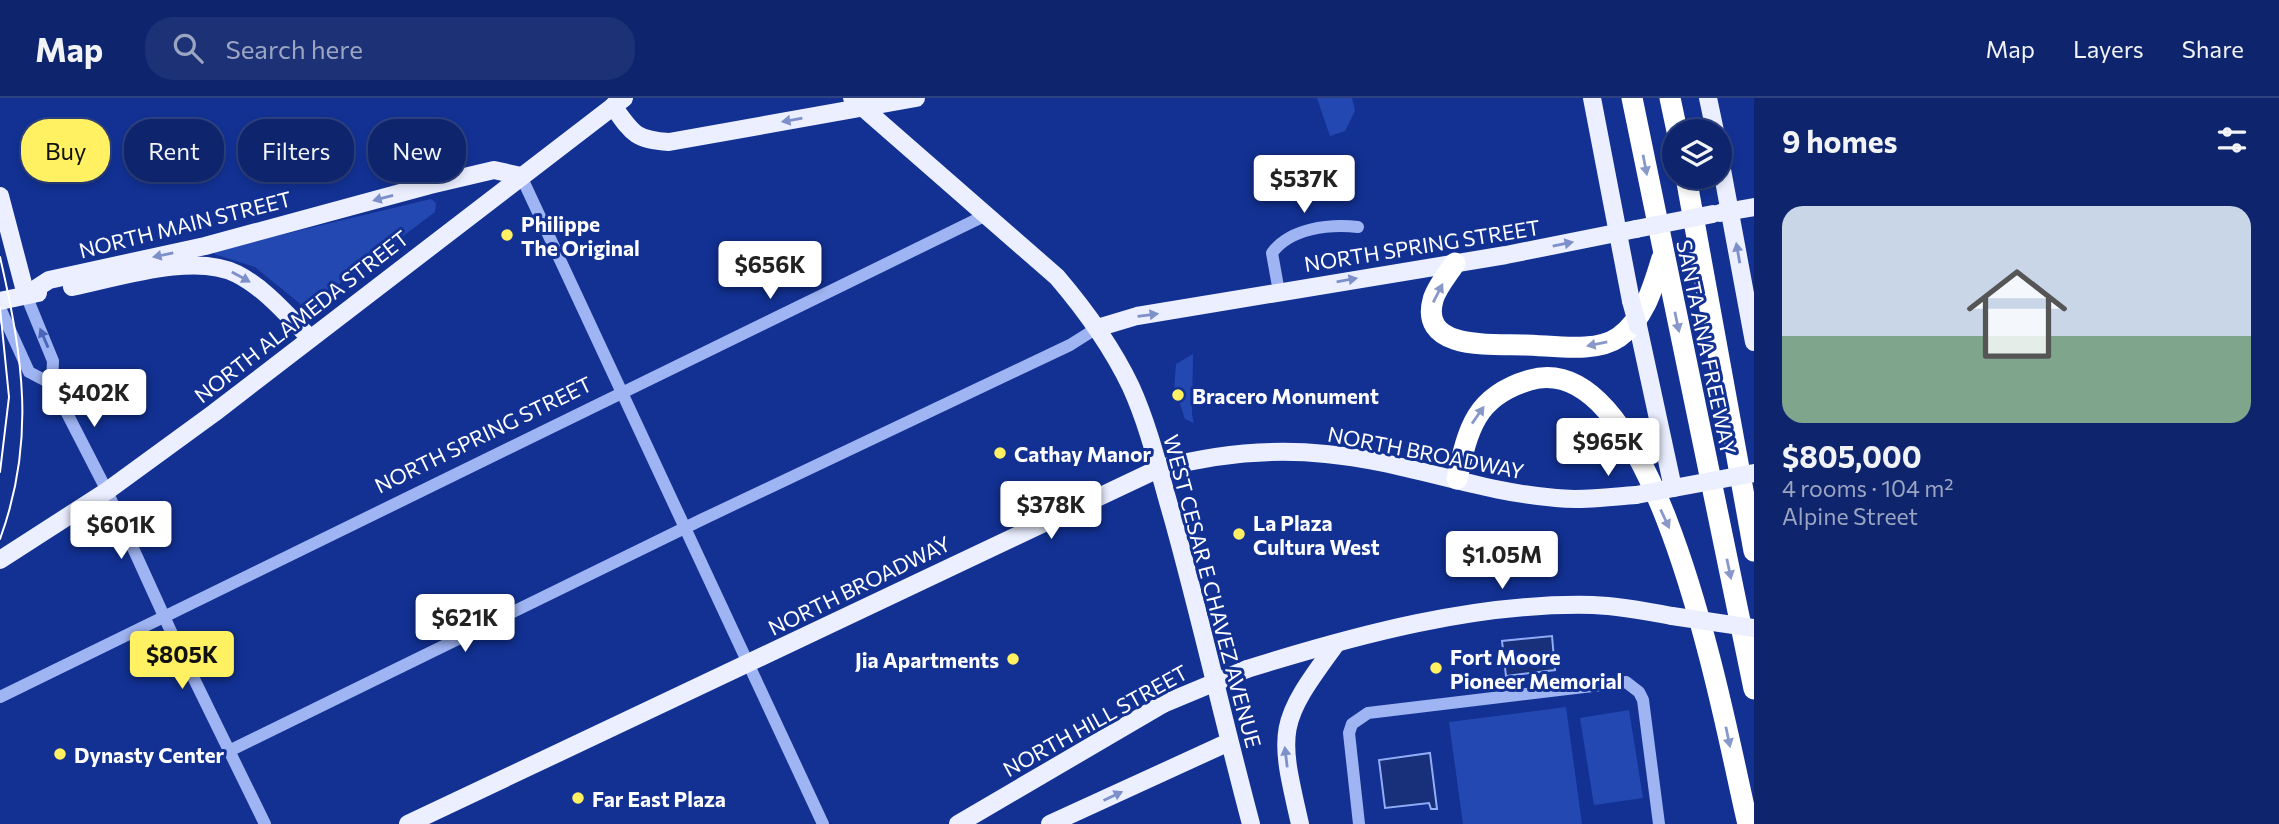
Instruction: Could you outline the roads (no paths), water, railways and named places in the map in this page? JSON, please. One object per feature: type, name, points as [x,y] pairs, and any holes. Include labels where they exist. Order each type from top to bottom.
[{"type":"highway","name":"SANTA ANA FREEWAY","points":[[1632,98],[1662,256],[1754,689]]},
{"type":"highway","points":[[1670,98],[1676,119]]},
{"type":"highway","points":[[1682,119],[1685,98]]},
{"type":"highway","name":"SANTA ANA FREEWAY","points":[[1688,189],[1754,551]]},
{"type":"highway","points":[[1455,263],[1433,299],[1433,317],[1444,335],[1467,344],[1587,346],[1618,338],[1631,324],[1650,296],[1662,256]]},
{"type":"highway","points":[[1457,479],[1472,422],[1488,401],[1512,385],[1535,379],[1555,378],[1596,397],[1614,417],[1639,462],[1689,576],[1748,824]]},
{"type":"main road","points":[[615,101],[636,136],[647,141],[669,142],[855,103],[916,98]]},
{"type":"main road","points":[[1592,98],[1628,231],[1622,262],[1673,488]]},
{"type":"main road","points":[[1708,98],[1712,119]]},
{"type":"main road","name":"NORTH ALAMEDA STREET","points":[[0,561],[107,491],[310,338],[615,101]]},
{"type":"main road","name":"WEST CESAR E CHAVEZ AVENUE","points":[[855,103],[988,214],[1057,277],[1097,328],[1130,387],[1158,469],[1192,587],[1251,824]]},
{"type":"main road","name":"NORTH MAIN STREET","points":[[26,295],[48,280],[205,246],[494,170],[521,176]]},
{"type":"main road","points":[[1721,189],[1721,213],[1754,342]]},
{"type":"main road","points":[[0,197],[26,295]]},
{"type":"main road","name":"NORTH SPRING STREET","points":[[1097,328],[1137,316],[1455,263],[1754,207]]},
{"type":"main road","name":"NORTH MAIN STREET","points":[[0,300],[186,265],[211,265],[235,273],[254,285],[310,338]]},
{"type":"main road","name":"NORTH BROADWAY","points":[[408,824],[1158,469],[1226,454],[1292,451],[1363,459],[1558,499],[1636,495],[1754,473]]},
{"type":"main road","name":"NORTH HILL STREET","points":[[958,824],[1163,704],[1247,669],[1336,644],[1415,626],[1536,607],[1595,605],[1754,628]]},
{"type":"main road","points":[[1300,824],[1285,760],[1284,738],[1291,710],[1336,644]]},
{"type":"main road","points":[[1051,824],[1229,742]]},
{"type":"street","points":[[521,176],[823,824]]},
{"type":"street","name":"NORTH SPRING STREET","points":[[0,697],[621,391],[988,214]]},
{"type":"street","points":[[1279,292],[1272,253],[1278,244],[1297,234],[1334,225],[1357,227]]},
{"type":"street","points":[[26,295],[53,360],[52,384],[107,491],[164,617],[265,824]]},
{"type":"street","points":[[0,308],[29,372],[52,384]]},
{"type":"street","points":[[229,751],[686,528],[1070,345],[1097,328]]},
{"type":"street","points":[[1359,824],[1349,733],[1359,718],[1367,713],[1626,682],[1639,692],[1643,700],[1659,824]]},
{"type":"tram line","points":[[0,257],[15,329],[22,399],[18,468],[0,539]]},
{"type":"tram line","points":[[0,308],[9,397],[0,472]]},
{"type":"place","name":"Philippe The Original","points":[[507,235]]},
{"type":"place","name":"Bracero Monument","points":[[1178,395]]},
{"type":"place","name":"Cathay Manor","points":[[1000,453]]},
{"type":"place","name":"La Plaza Cultura West","points":[[1239,534]]},
{"type":"place","name":"Jia Apartments","points":[[1013,659]]},
{"type":"place","name":"Fort Moore Pioneer Memorial","points":[[1436,668]]},
{"type":"place","name":"Dynasty Center","points":[[60,754]]},
{"type":"place","name":"Far East Plaza","points":[[578,798]]}]
